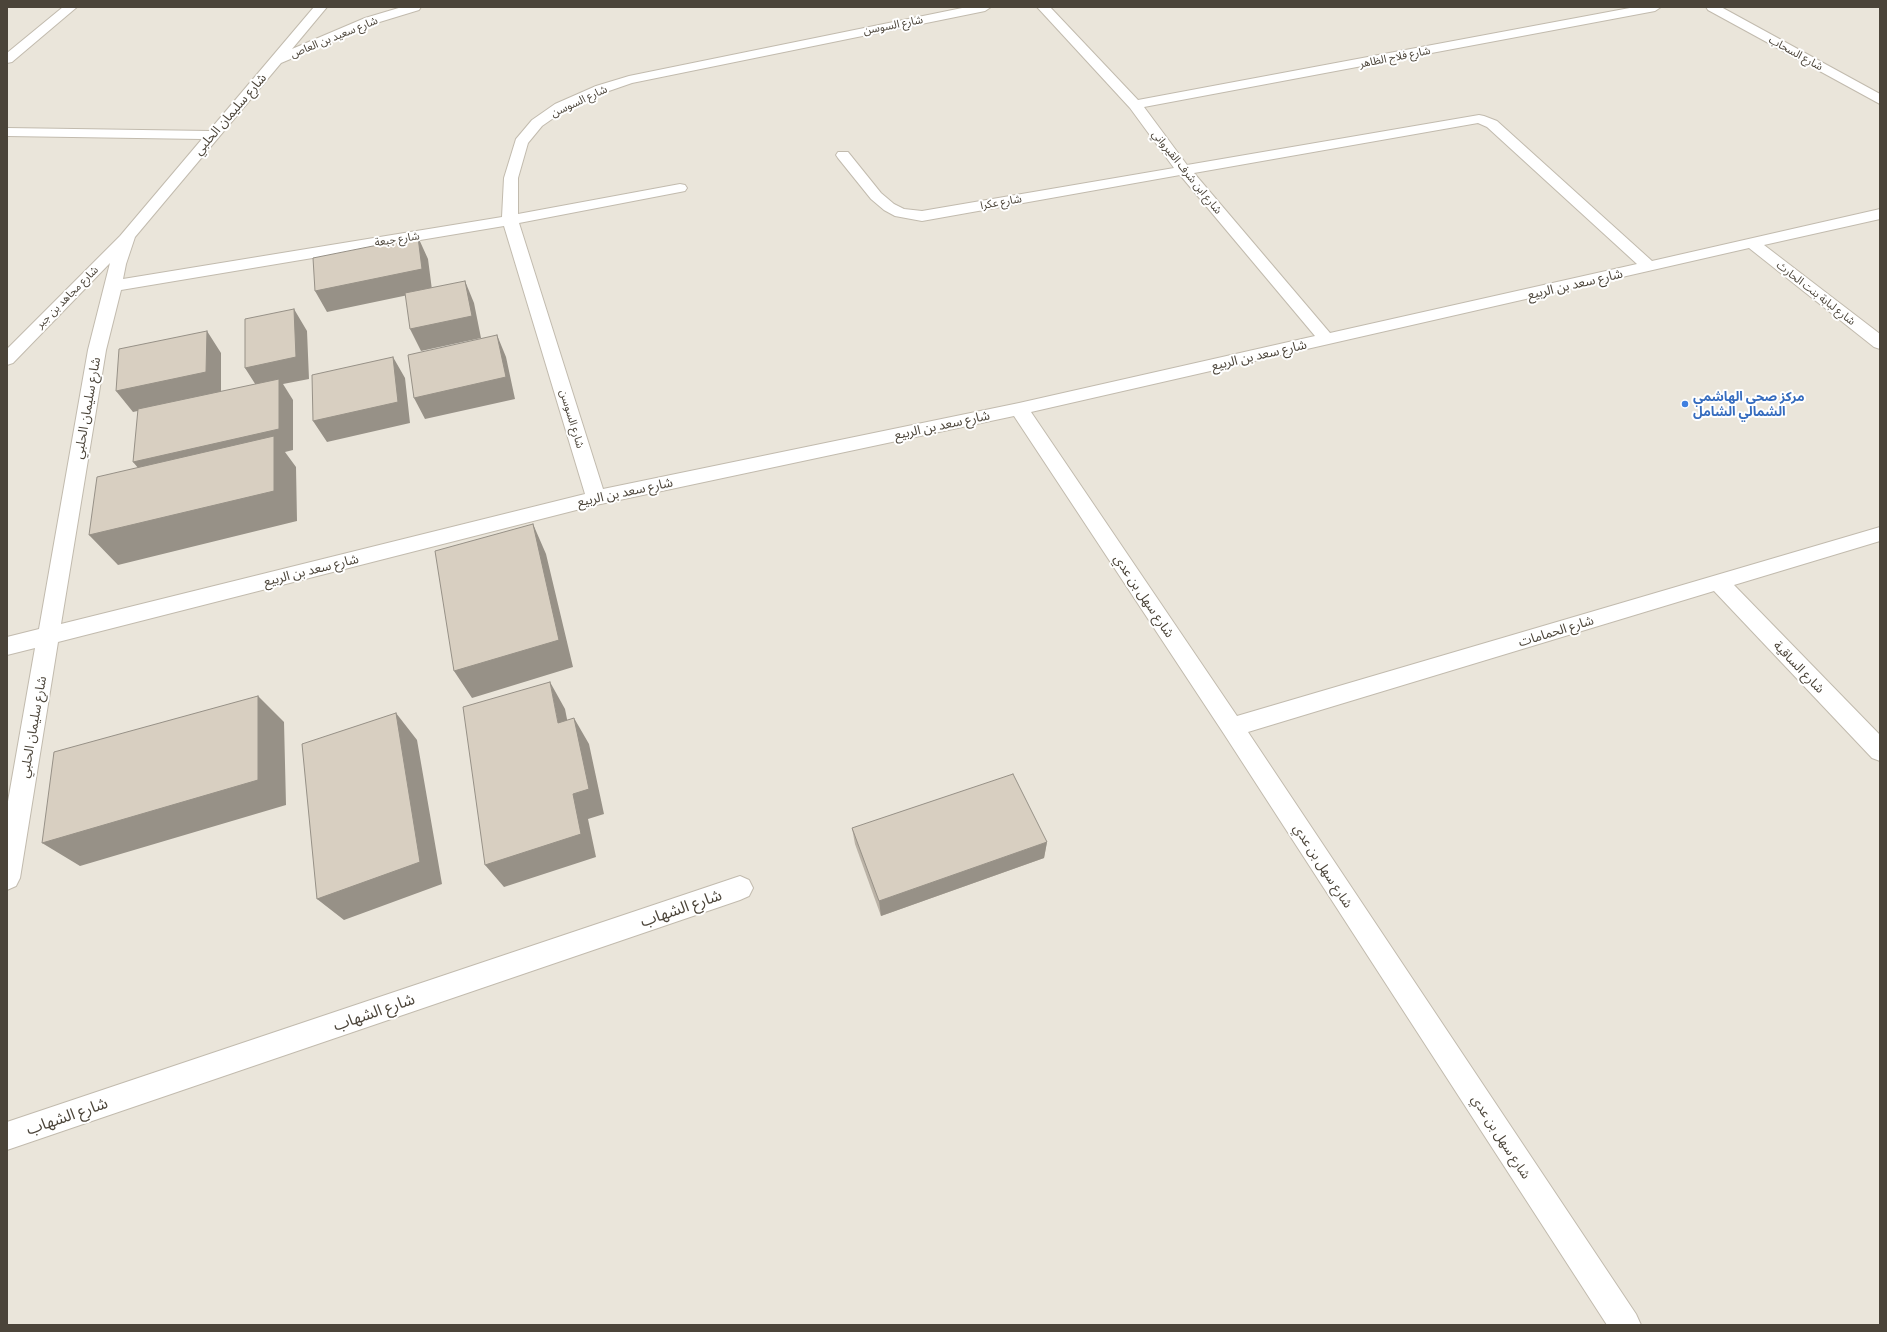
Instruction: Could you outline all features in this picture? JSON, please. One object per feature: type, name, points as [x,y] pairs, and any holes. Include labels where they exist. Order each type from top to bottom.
[{"type":"street","points":[[7,59],[71,7]]},
{"type":"street","name":"شارع سليمان الحلبي","points":[[7,878],[97,350],[114,286],[118,264],[128,236],[321,7]]},
{"type":"street","name":"شارع سعيد بن العاص","points":[[276,61],[369,21],[416,7]]},
{"type":"street","name":"شارع السوسن","points":[[596,498],[510,220],[511,178],[521,142],[536,123],[560,107],[587,95],[629,80],[985,7]]},
{"type":"street","name":"شارع ابن شرف القيرواني","points":[[1043,7],[1135,105],[1184,170],[1327,340]]},
{"type":"street","name":"شارع فلاح الظاهر","points":[[1135,105],[1655,7]]},
{"type":"street","name":"شارع السحاب","points":[[1712,7],[1880,100]]},
{"type":"street","name":"شارع عكرا","points":[[844,155],[876,196],[889,207],[900,213],[922,216],[1475,119],[1484,120],[1492,124],[1650,267]]},
{"type":"street","points":[[7,132],[212,135]]},
{"type":"street","name":"شارع جبعة","points":[[114,286],[510,220],[680,188]]},
{"type":"street","name":"شارع سعد بن الربيع","points":[[7,646],[596,498],[1019,408],[1327,340],[1880,214]]},
{"type":"street","name":"شارع مجاهد بن جبر","points":[[7,359],[128,236]]},
{"type":"street","name":"شارع لبابة بنت الحارث","points":[[1752,243],[1880,343]]},
{"type":"street","name":"شارع سهل بن عدي","points":[[1019,408],[1232,727],[1626,1325]]},
{"type":"street","name":"شارع الحمامات","points":[[1232,727],[1880,534]]},
{"type":"street","name":"شارع الساقية","points":[[1719,583],[1880,751]]},
{"type":"street","name":"شارع الشهاب","points":[[7,1136],[740,888]]},
{"type":"shaded area","points":[[7,7],[1880,7],[1880,1325],[7,1325]]},
{"type":"building","points":[[418,237],[422,269],[315,291],[313,258]]},
{"type":"building","points":[[465,281],[472,316],[410,329],[405,293]]},
{"type":"building","points":[[294,309],[296,357],[245,368],[245,319]]},
{"type":"building","points":[[207,331],[206,372],[116,391],[119,349]]},
{"type":"building","points":[[497,335],[506,377],[414,398],[408,355]]},
{"type":"building","points":[[393,357],[398,402],[313,421],[312,375]]},
{"type":"building","points":[[279,379],[279,429],[133,462],[138,409]]},
{"type":"building","points":[[274,436],[274,491],[89,535],[97,477]]},
{"type":"building","points":[[533,524],[559,640],[454,671],[435,551]]},
{"type":"building","points":[[550,682],[558,723],[574,718],[589,789],[573,794],[581,834],[485,865],[463,707]]},
{"type":"building","points":[[258,696],[258,780],[42,843],[54,752]]},
{"type":"building","points":[[396,713],[420,862],[317,899],[302,744]]},
{"type":"building","points":[[1013,774],[1047,842],[879,901],[852,828]]},
{"type":"place","name":"مركز صحي الهاشمي الشمالي الشامل","points":[[1685,404]]}]
